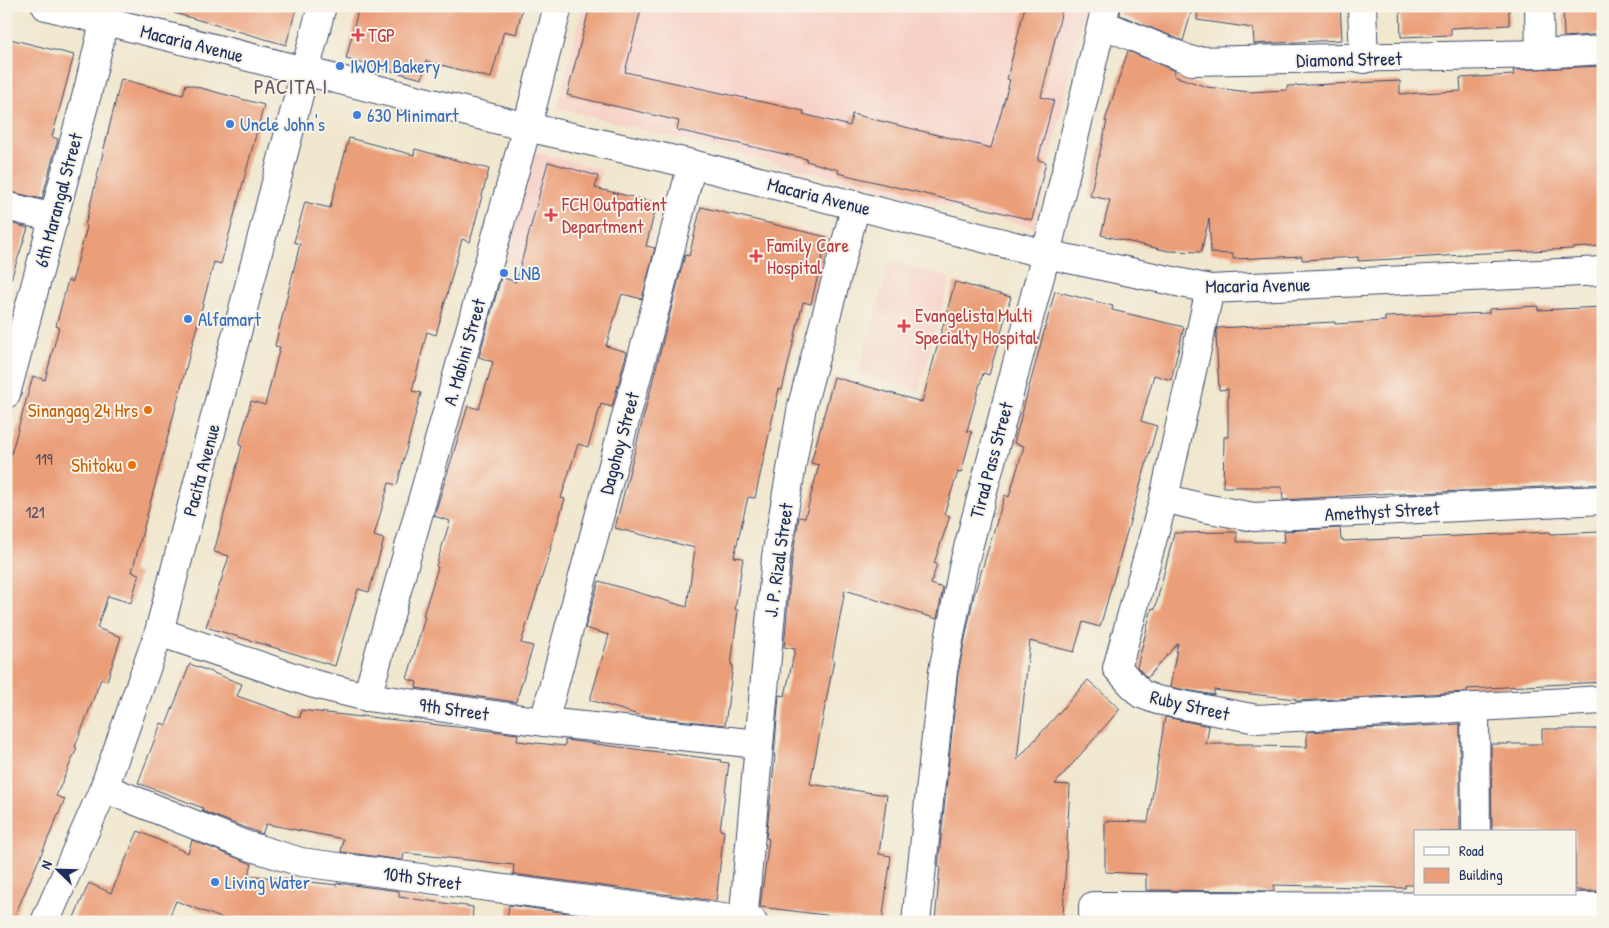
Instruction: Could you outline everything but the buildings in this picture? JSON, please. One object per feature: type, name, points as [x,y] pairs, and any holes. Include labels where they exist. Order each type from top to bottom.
[{"type":"street","name":"Macaria Avenue","points":[[46,6],[106,14],[306,72],[527,127],[692,164],[1046,254],[1210,290],[1603,271]]},
{"type":"street","name":"Pacita Avenue","points":[[45,922],[104,788],[159,632],[322,6]]},
{"type":"street","name":"A. Mabini Street","points":[[367,697],[527,127],[558,6]]},
{"type":"street","points":[[1362,6],[1364,59]]},
{"type":"street","points":[[1539,6],[1540,54]]},
{"type":"street","name":"6th Marangal Street","points":[[6,394],[88,90],[106,14]]},
{"type":"street","name":"Diamond Street","points":[[1104,15],[1192,61],[1364,59],[1540,54],[1603,50]]},
{"type":"street","name":"Tirad Pass Street","points":[[916,922],[942,680],[964,563],[1046,254],[1104,15]]},
{"type":"street","name":"Dagohoy Street","points":[[544,722],[692,164]]},
{"type":"street","name":"J. P. Rizal Street","points":[[746,921],[759,744],[776,557],[802,406],[856,205]]},
{"type":"street","points":[[6,206],[54,218]]},
{"type":"street","name":"Ruby Street","points":[[1210,290],[1164,498],[1117,668],[1141,694],[1157,700],[1257,719],[1603,700]]},
{"type":"street","name":"Amethyst Street","points":[[1164,498],[1204,508],[1254,517],[1603,500]]},
{"type":"street","name":"9th Street","points":[[159,632],[314,684],[367,697],[544,722],[759,744]]},
{"type":"street","points":[[1475,707],[1476,830]]},
{"type":"street","name":"10th Street","points":[[104,788],[245,845],[301,862],[746,921]]},
{"type":"street","points":[[1093,914],[1476,900],[1603,907]]},
{"type":"shaded area","points":[[583,6],[1085,6],[1035,228],[557,108]]},
{"type":"shaded area","name":"FCH Outpatient Department","points":[[531,151],[602,170],[572,280],[501,261]]},
{"type":"shaded area","name":"Evangelista Multi Specialty Hospital","points":[[890,261],[950,278],[919,390],[858,374]]},
{"type":"place","name":"TGP","points":[[358,35]]},
{"type":"place","name":"IWOM Bakery","points":[[340,66]]},
{"type":"place","name":"630 Minimart","points":[[357,115]]},
{"type":"place","name":"Uncle John's","points":[[230,124]]},
{"type":"place","name":"FCH Outpatient Department","points":[[551,215]]},
{"type":"place","name":"Family Care Hospital","points":[[756,256]]},
{"type":"place","name":"LNB","points":[[504,273]]},
{"type":"place","name":"Alfamart","points":[[188,319]]},
{"type":"place","name":"Evangelista Multi Specialty Hospital","points":[[904,326]]},
{"type":"place","name":"Sinangag 24 Hrs","points":[[148,410]]},
{"type":"place","name":"Shitoku","points":[[132,465]]},
{"type":"place","name":"Living Water","points":[[215,882]]},
{"type":"district","name":"PACITA I","points":[[291,86]]}]
